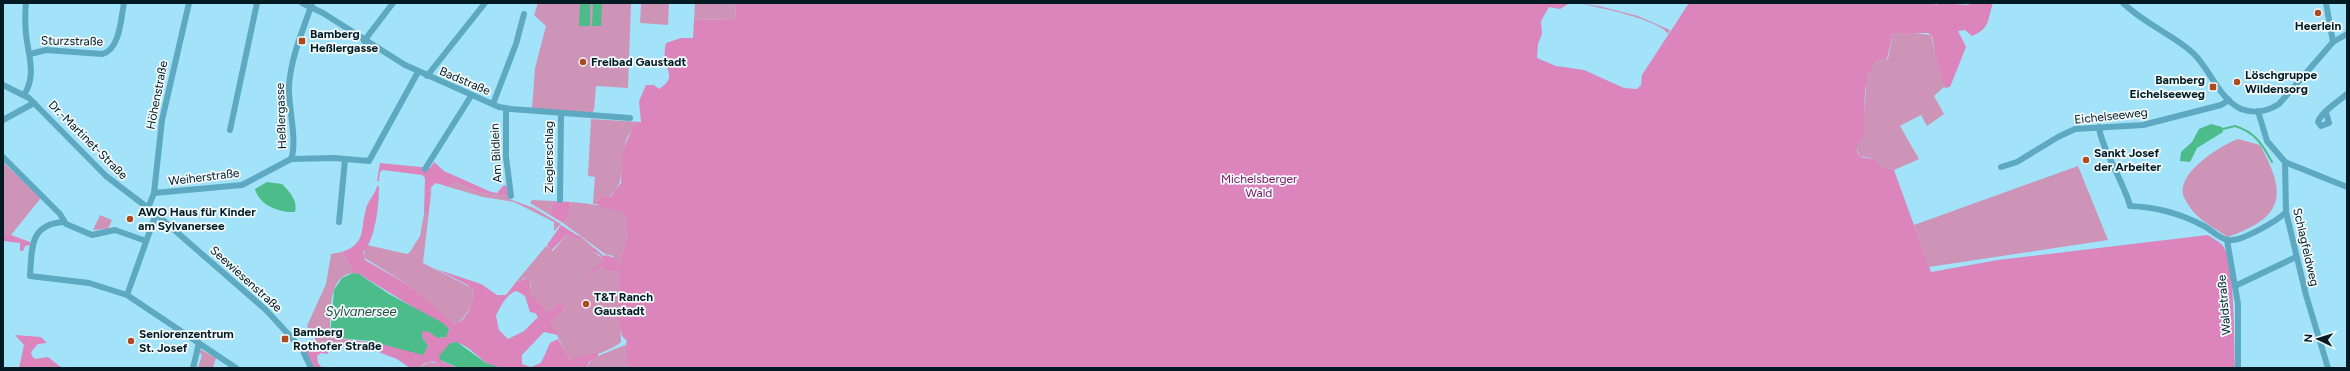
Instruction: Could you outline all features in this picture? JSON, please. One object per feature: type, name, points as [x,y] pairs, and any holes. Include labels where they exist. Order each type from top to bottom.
[{"type":"street","points":[[24,95],[31,82],[30,54],[26,34],[26,3]]},
{"type":"street","name":"Sturzstraße","points":[[30,54],[46,50],[102,54],[109,52],[116,42],[124,3]]},
{"type":"street","name":"Höhenstraße","points":[[154,193],[162,120],[189,3]]},
{"type":"street","points":[[230,130],[257,3]]},
{"type":"street","name":"Badstraße","points":[[302,3],[311,5],[364,41],[418,72],[471,96],[493,104],[506,108],[561,114],[630,118]]},
{"type":"street","points":[[364,41],[393,3]]},
{"type":"street","points":[[427,76],[485,3]]},
{"type":"street","points":[[2123,3],[2144,22],[2192,53],[2229,100],[2240,108],[2258,111],[2269,109],[2284,99],[2333,42],[2347,34]]},
{"type":"street","points":[[2326,3],[2333,42]]},
{"type":"street","name":"Heßlergasse","points":[[291,159],[294,145],[289,102],[290,74],[296,46],[311,5]]},
{"type":"street","points":[[493,104],[516,44],[524,14]]},
{"type":"street","points":[[291,159],[369,161],[418,72]]},
{"type":"street","name":"Dr.-Martinet-Straße","points":[[3,85],[24,95],[34,103],[106,176],[156,214]]},
{"type":"street","points":[[2326,112],[2347,94]]},
{"type":"street","points":[[425,169],[471,96]]},
{"type":"street","name":"Eichelseeweg","points":[[2001,168],[2017,162],[2068,132],[2099,127],[2143,125],[2221,105],[2229,100]]},
{"type":"street","points":[[3,120],[34,103]]},
{"type":"street","name":"Am Bildlein","points":[[506,108],[506,157],[511,196]]},
{"type":"street","points":[[2258,111],[2267,141],[2285,162],[2347,186]]},
{"type":"street","name":"Zieglerschlag","points":[[560,200],[561,114]]},
{"type":"street","points":[[2099,127],[2101,138],[2122,182],[2130,206],[2153,208],[2184,216],[2227,240],[2237,239],[2272,223],[2286,212]]},
{"type":"street","points":[[3,157],[60,214],[64,222],[95,236],[115,230],[146,241]]},
{"type":"street","name":"Weiherstraße","points":[[148,208],[154,193],[242,185],[291,159]]},
{"type":"street","points":[[339,222],[345,160]]},
{"type":"street","name":"Schlagfeldweg","points":[[2285,162],[2286,212],[2296,258],[2328,368]]},
{"type":"street","points":[[127,295],[156,214]]},
{"type":"street","name":"Seewiesenstraße","points":[[156,214],[266,310],[302,349],[311,368]]},
{"type":"street","points":[[64,222],[41,229],[34,240],[30,276],[89,283],[127,295],[236,368]]},
{"type":"street","name":"Waldstraße","points":[[2227,240],[2235,286],[2239,331],[2238,368]]},
{"type":"street","points":[[2235,286],[2296,258]]},
{"type":"street","points":[[193,368],[199,343]]},
{"type":"shaded area","name":"Freibad Gaustadt","points":[[538,3],[631,3],[628,88],[596,86],[594,110],[591,114],[532,109],[535,68],[546,26],[534,15]]},
{"type":"shaded area","points":[[641,3],[669,3],[668,25],[640,23]]},
{"type":"shaded area","points":[[695,3],[736,3],[735,19],[694,20]]},
{"type":"shaded area","points":[[1577,3],[1599,6],[1638,16],[1670,30],[1668,34],[1663,29],[1641,19],[1611,10]]},
{"type":"shaded area","points":[[1906,32],[1931,35],[1935,56],[1945,86],[1934,96],[1944,114],[1927,126],[1921,115],[1900,126],[1919,159],[1894,170],[1881,167],[1875,159],[1859,156],[1857,146],[1864,132],[1866,82],[1871,68],[1877,61],[1888,59],[1893,33]]},
{"type":"shaded area","points":[[591,119],[641,122],[632,130],[627,139],[624,149],[621,179],[617,188],[610,196],[597,200],[597,204],[593,204],[595,177],[588,176]]},
{"type":"shaded area","points":[[2238,139],[2260,145],[2269,162],[2274,177],[2277,190],[2276,202],[2270,212],[2261,221],[2228,237],[2209,225],[2193,211],[2185,199],[2183,190],[2185,180],[2200,162],[2210,154]]},
{"type":"shaded area","points":[[3,162],[41,198],[11,235],[3,235]]},
{"type":"shaded area","points":[[2078,166],[2108,240],[1929,267],[1914,225]]},
{"type":"shaded area","points":[[455,182],[481,193],[509,196],[509,199],[534,208],[561,224],[554,231],[554,222],[514,202],[483,197],[449,187]]},
{"type":"shaded area","points":[[432,186],[423,263],[472,288],[473,293],[470,308],[464,317],[456,324],[450,322],[410,286],[363,257],[367,245],[407,254],[410,252],[420,236],[424,214],[426,213]]},
{"type":"shaded area","points":[[532,200],[553,201],[550,215],[530,203]]},
{"type":"shaded area","points":[[571,202],[607,207],[621,211],[625,214],[627,237],[619,266],[613,256],[605,254],[563,223],[568,217]]},
{"type":"shaded area","points":[[100,215],[112,220],[108,229],[93,230]]},
{"type":"shaded area","points":[[567,234],[580,236],[593,247],[591,251],[603,258],[604,262],[589,274],[589,276],[601,267],[613,272],[617,269],[619,271],[621,342],[596,355],[574,359],[568,358],[551,323],[552,319],[563,310],[566,303],[562,301],[546,313],[544,307],[531,296],[529,290],[531,285],[526,278],[516,282],[546,246],[553,251]]},
{"type":"shaded area","points":[[342,252],[353,273],[344,276],[338,282],[334,290],[331,309],[330,337],[377,343],[374,345],[375,351],[318,344],[307,326],[326,284],[331,254]]},
{"type":"shaded area","points":[[625,345],[628,368],[586,368],[593,358]]},
{"type":"shaded area","points":[[200,349],[216,358],[213,368],[198,368],[202,355],[199,352]]},
{"type":"shaded area","points":[[429,362],[438,363],[440,368],[419,368]]},
{"type":"green space","name":"Michelsberger Wald","points":[[736,3],[1570,3],[1560,9],[1549,7],[1541,21],[1542,34],[1538,44],[1537,58],[1556,66],[1584,70],[1624,88],[1637,89],[1641,85],[1642,75],[1689,3],[1931,3],[1937,5],[1938,3],[1968,5],[1971,3],[1993,3],[1987,23],[1982,30],[1972,36],[1965,30],[1958,31],[1966,47],[1950,87],[1945,88],[1935,56],[1932,36],[1928,33],[1893,33],[1887,59],[1877,61],[1871,69],[1868,77],[1865,95],[1864,132],[1858,144],[1858,154],[1863,158],[1875,159],[1881,167],[1894,170],[1931,272],[1998,260],[2208,235],[2223,246],[2230,268],[2235,368],[628,368],[625,347],[627,341],[622,336],[620,328],[619,270],[611,272],[601,267],[590,276],[588,274],[604,260],[600,255],[591,251],[593,247],[604,256],[606,255],[615,258],[619,265],[627,237],[625,215],[622,212],[601,207],[596,202],[600,198],[611,196],[621,183],[623,150],[634,125],[641,122],[639,101],[646,85],[654,85],[659,89],[667,82],[669,78],[665,57],[666,43],[681,38],[693,38],[694,20],[735,19]]},
{"type":"green space","points":[[434,162],[444,171],[491,192],[497,193],[503,186],[506,185],[509,196],[481,193],[455,182],[449,187],[436,183],[431,187],[428,212],[424,214],[425,178],[422,175],[383,170],[380,172],[379,181],[377,181],[380,163],[430,168]]},
{"type":"green space","points":[[377,186],[379,186],[376,221],[371,239],[363,253],[365,260],[410,286],[454,324],[463,319],[469,310],[473,290],[468,285],[436,269],[481,284],[497,295],[506,295],[516,282],[528,278],[530,284],[530,294],[544,307],[546,313],[562,301],[566,303],[563,310],[551,321],[558,335],[544,332],[522,355],[522,364],[531,367],[541,363],[550,343],[558,339],[569,359],[598,353],[598,356],[589,362],[586,368],[501,368],[493,366],[482,360],[462,345],[450,343],[441,361],[459,368],[440,368],[438,363],[430,362],[419,368],[410,368],[397,359],[373,350],[377,343],[423,354],[428,346],[422,337],[422,331],[428,331],[437,337],[443,338],[449,329],[359,274],[353,273],[342,252],[350,248],[359,240],[367,206]],"holes":[[[517,291],[525,296],[530,312],[535,313],[538,317],[524,331],[508,339],[499,330],[496,316],[510,294]]]},
{"type":"green space","points":[[553,201],[571,202],[568,217],[563,223],[550,215]]},
{"type":"green space","points":[[561,225],[580,237],[577,239],[567,234],[551,251],[547,245]]},
{"type":"green space","points":[[3,235],[11,235],[30,242],[30,245],[25,246],[23,251],[20,251],[20,243],[3,241]]},
{"type":"green space","points":[[15,335],[41,337],[47,343],[38,344],[31,352],[32,356],[35,359],[48,357],[62,368],[19,368],[24,345]]},
{"type":"green space","points":[[315,342],[328,344],[328,354],[321,353],[317,356],[318,363],[322,368],[313,368],[305,352]]},
{"type":"water","points":[[580,3],[590,3],[590,26],[579,26]]},
{"type":"water","points":[[593,3],[602,3],[601,26],[592,26]]},
{"type":"water","points":[[2211,124],[2222,127],[2223,132],[2197,148],[2190,162],[2180,161],[2181,152],[2192,142],[2199,129]]},
{"type":"water","points":[[267,182],[282,184],[285,187],[294,200],[296,208],[295,212],[283,211],[265,204],[257,195],[255,189]]},
{"type":"water","name":"Sylvanersee","points":[[353,273],[359,274],[389,294],[443,323],[449,329],[446,337],[438,338],[429,332],[422,331],[422,337],[428,346],[423,355],[370,341],[330,337],[334,290],[342,278]]},
{"type":"water","points":[[457,342],[486,363],[502,368],[459,368],[440,360],[439,356],[450,343]]},
{"type":"waterway","points":[[2223,129],[2235,126],[2253,135],[2261,144],[2272,162]]},
{"type":"place","name":"Heerlein","points":[[2318,13]]},
{"type":"place","name":"Bamberg Heßlergasse","points":[[302,41]]},
{"type":"place","name":"Freibad Gaustadt","points":[[583,62]]},
{"type":"place","name":"Löschgruppe Wildensorg","points":[[2237,82]]},
{"type":"place","name":"Bamberg Eichelseeweg","points":[[2213,87]]},
{"type":"place","name":"Sankt Josef der Arbeiter","points":[[2086,160]]},
{"type":"place","name":"AWO Haus für Kinder am Sylvanersee","points":[[130,219]]},
{"type":"place","name":"T&T Ranch Gaustadt","points":[[586,304]]},
{"type":"place","name":"Bamberg Rothofer Straße","points":[[285,339]]},
{"type":"place","name":"Seniorenzentrum St. Josef","points":[[131,341]]}]
